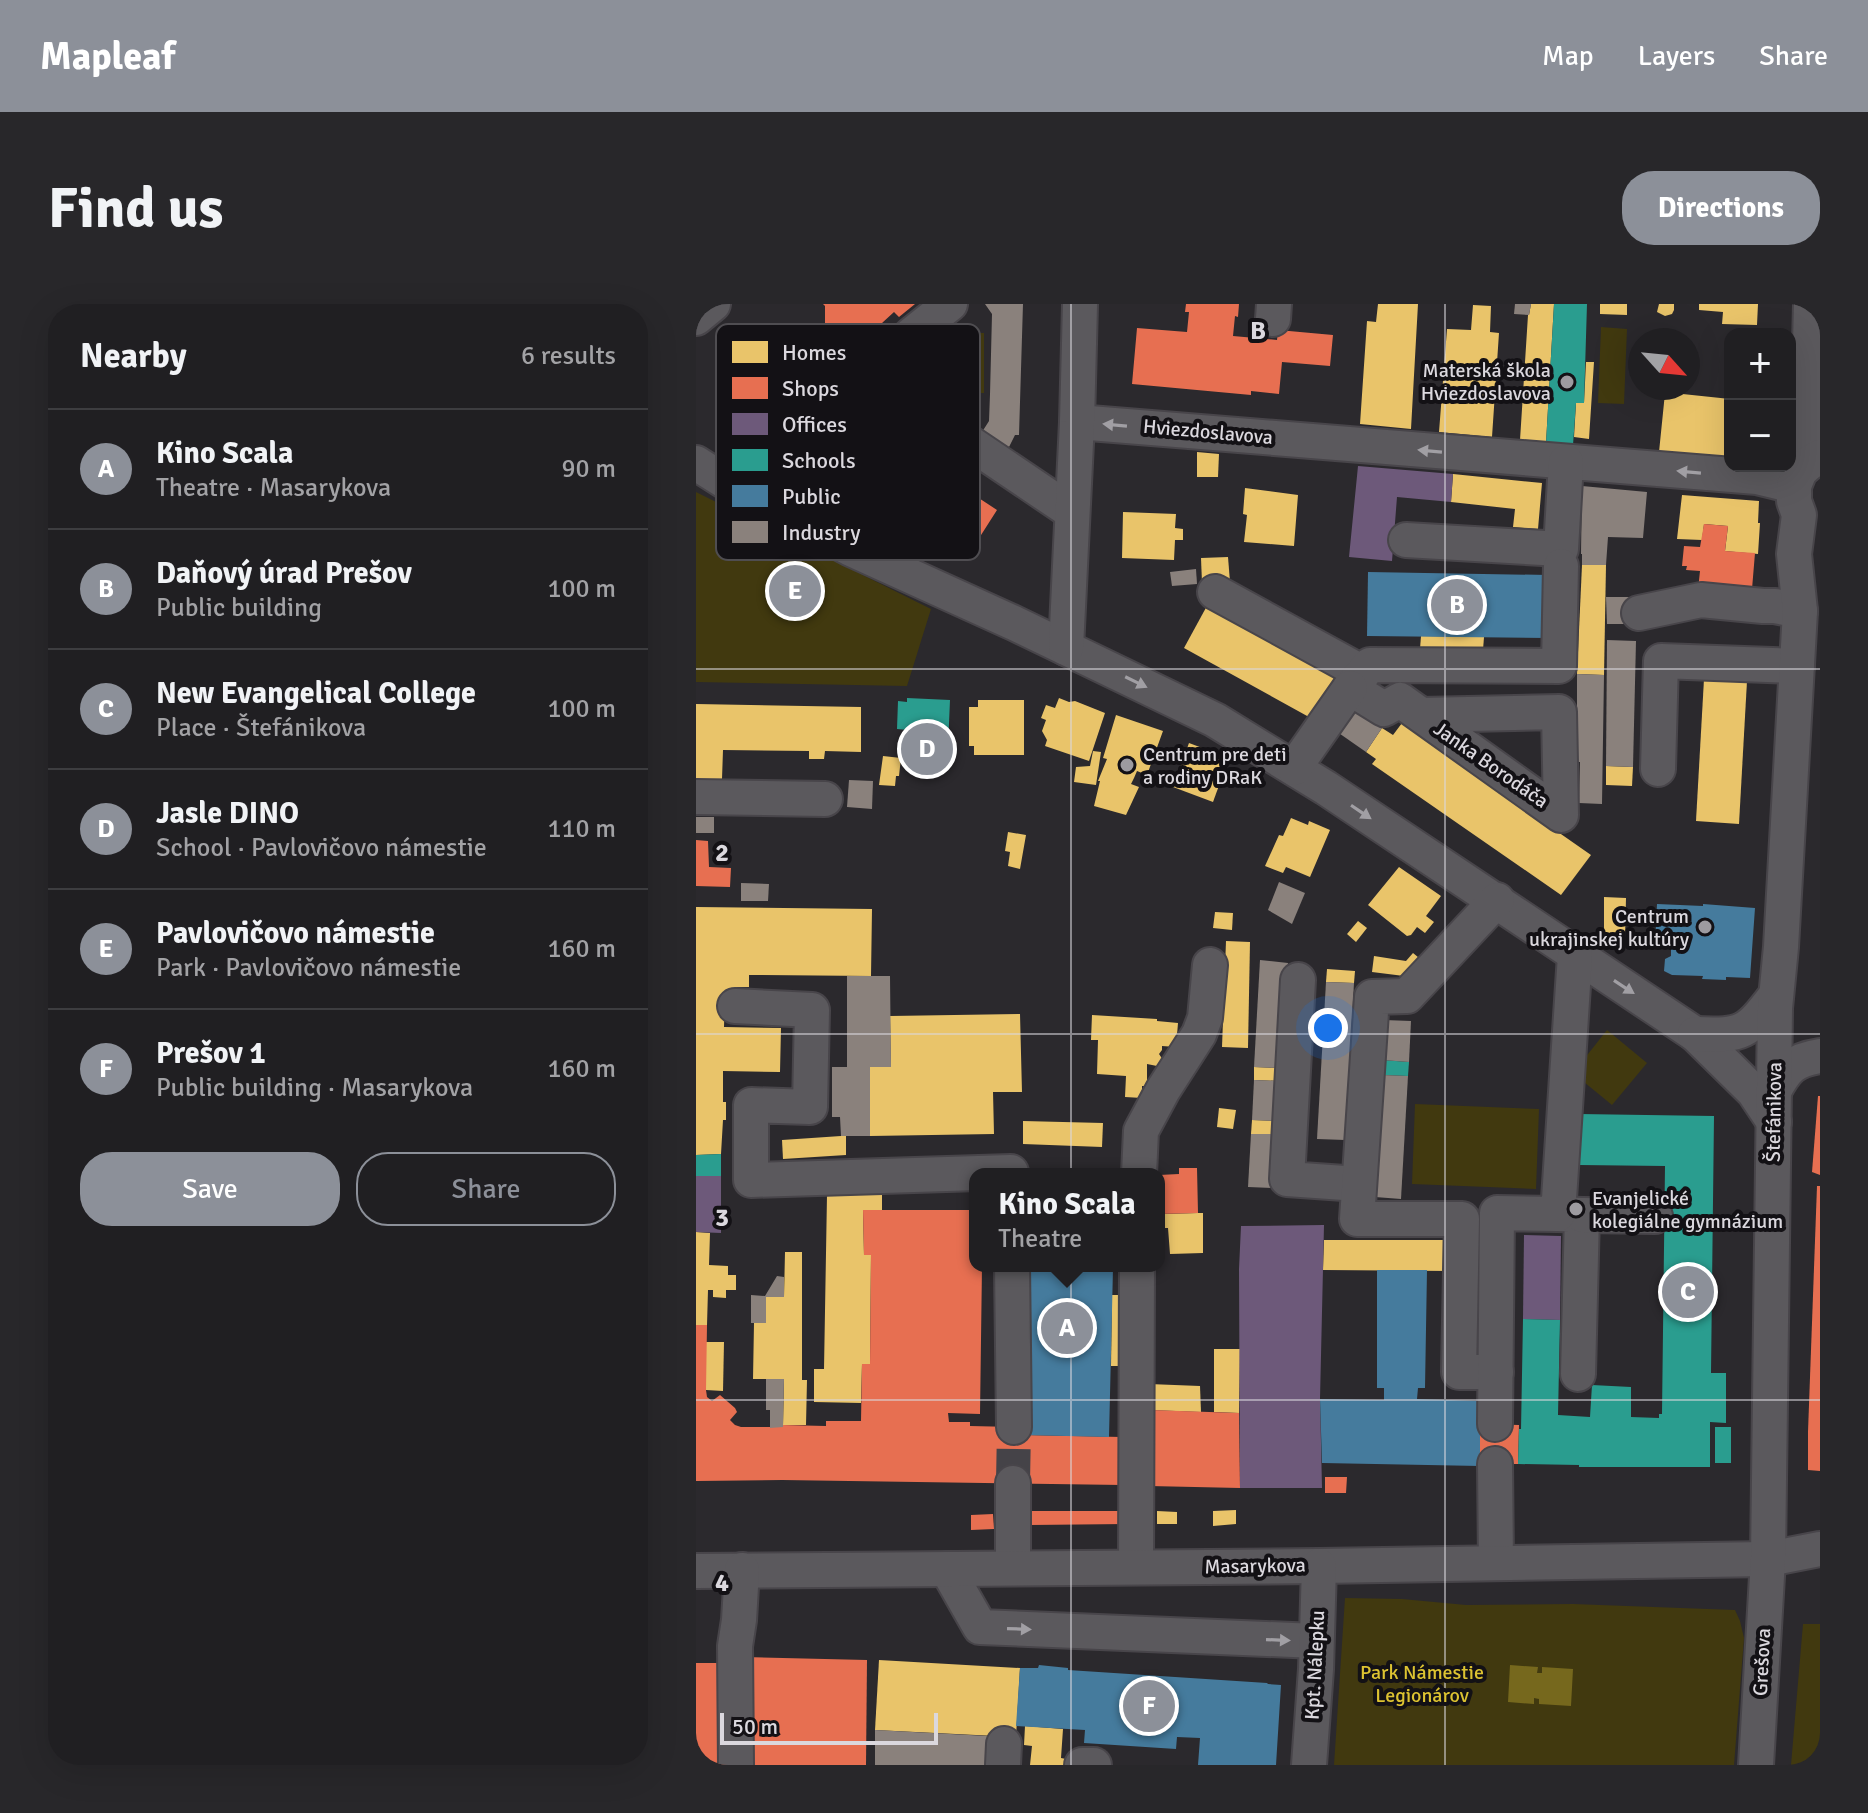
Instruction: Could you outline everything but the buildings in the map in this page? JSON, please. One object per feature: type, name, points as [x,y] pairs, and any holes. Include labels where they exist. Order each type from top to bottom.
[{"type":"street","points":[[696,318],[713,304]]},
{"type":"street","points":[[925,324],[950,304]]},
{"type":"street","points":[[1066,648],[1080,304]]},
{"type":"street","name":"Štefánikova","points":[[1810,616],[1794,554],[1808,490],[1804,419],[1814,396],[1811,304]]},
{"type":"street","name":"Hviezdoslavova","points":[[1077,422],[1757,477],[1808,490]]},
{"type":"street","points":[[980,450],[1072,512]]},
{"type":"street","points":[[1406,540],[1561,549],[1566,462]]},
{"type":"street","points":[[696,463],[716,476]]},
{"type":"street","points":[[875,560],[1215,720],[1294,768],[1695,1034],[1754,1092],[1774,1107],[1784,1073],[1795,1064],[1820,1056]]},
{"type":"street","points":[[1215,592],[1361,675],[1559,666],[1561,566]]},
{"type":"street","name":"Štefánikova","points":[[1768,1559],[1776,1002],[1797,666],[1820,576]]},
{"type":"street","points":[[1639,613],[1701,600],[1775,606],[1810,616],[1809,822],[1781,947]]},
{"type":"street","points":[[1658,769],[1661,661],[1797,666]]},
{"type":"street","points":[[1294,768],[1361,675]]},
{"type":"street","name":"Janka Borodáča","points":[[1361,675],[1384,709],[1400,700],[1421,715]]},
{"type":"street","points":[[696,797],[825,799]]},
{"type":"street","points":[[1496,1372],[1459,1372],[1462,1219],[1357,1219],[1372,997],[1407,996],[1497,900]]},
{"type":"street","points":[[1575,955],[1566,1209],[1578,1374]]},
{"type":"street","points":[[1139,1168],[1141,1131],[1199,1034],[1205,1018],[1210,965]]},
{"type":"street","points":[[1298,980],[1287,1179],[1359,1184]]},
{"type":"street","points":[[1695,1034],[1716,1035],[1745,1030],[1776,1002],[1786,1027],[1794,1033],[1820,1040]]},
{"type":"street","points":[[735,1006],[812,1010],[810,1107],[751,1105],[751,1180],[969,1173]]},
{"type":"street","points":[[1495,1424],[1497,1213],[1566,1209],[1655,1216]]},
{"type":"street","points":[[1012,1272],[1014,1427]]},
{"type":"street","points":[[1136,1567],[1137,1272]]},
{"type":"street","points":[[1495,1464],[1496,1563]]},
{"type":"street","points":[[1013,1483],[1013,1568]]},
{"type":"street","points":[[1768,1559],[1820,1549]]},
{"type":"street","points":[[1768,1559],[1820,1570]]},
{"type":"street","name":"Masarykova","points":[[696,1571],[1768,1559]]},
{"type":"street","name":"Grešova","points":[[1756,1765],[1768,1559]]},
{"type":"street","name":"Kpt. Nálepku","points":[[1309,1765],[1319,1566]]},
{"type":"street","points":[[947,1569],[980,1627],[1316,1641]]},
{"type":"street","points":[[736,1765],[735,1646],[742,1570]]},
{"type":"street","points":[[1082,1765],[1094,1765]]},
{"type":"green space","points":[[1601,327],[1627,329],[1624,404],[1598,403]]},
{"type":"green space","points":[[980,333],[984,333],[984,393],[980,393]]},
{"type":"green space","points":[[696,492],[716,502],[716,560],[833,560],[931,609],[907,686],[696,682]]},
{"type":"green space","points":[[1607,1030],[1647,1063],[1612,1105],[1573,1073]]},
{"type":"green space","points":[[1415,1104],[1539,1109],[1536,1189],[1412,1184]]},
{"type":"green space","name":"Park Námestie Legionárov","points":[[1345,1598],[1466,1605],[1573,1604],[1735,1610],[1744,1638],[1734,1765],[1334,1765]]},
{"type":"green space","points":[[1803,1624],[1820,1624],[1820,1765],[1791,1765]]},
{"type":"shaded area","points":[[1510,1665],[1538,1667],[1537,1673],[1542,1673],[1542,1667],[1573,1669],[1571,1706],[1539,1704],[1539,1699],[1534,1698],[1534,1704],[1508,1702]]},
{"type":"tunnel","points":[[1013,1483],[1014,1427]]},
{"type":"place","name":"Materská škola Hviezdoslavova","points":[[1567,382]]},
{"type":"place","name":"Pavlovičovo námestie","points":[[795,591]]},
{"type":"place","name":"Daňový úrad Prešov","points":[[1457,605]]},
{"type":"place","name":"Jasle DINO","points":[[927,749]]},
{"type":"place","name":"Centrum pre deti a rodiny DRaK","points":[[1127,765]]},
{"type":"place","name":"Centrum ukrajinskej kultúry","points":[[1705,927]]},
{"type":"place","name":"Evanjelické kolegiálne gymnázium","points":[[1576,1209]]},
{"type":"place","name":"New Evangelical College","points":[[1688,1292]]},
{"type":"place","name":"Kino Scala","points":[[1067,1328]]},
{"type":"place","name":"Prešov 1","points":[[1149,1706]]}]
